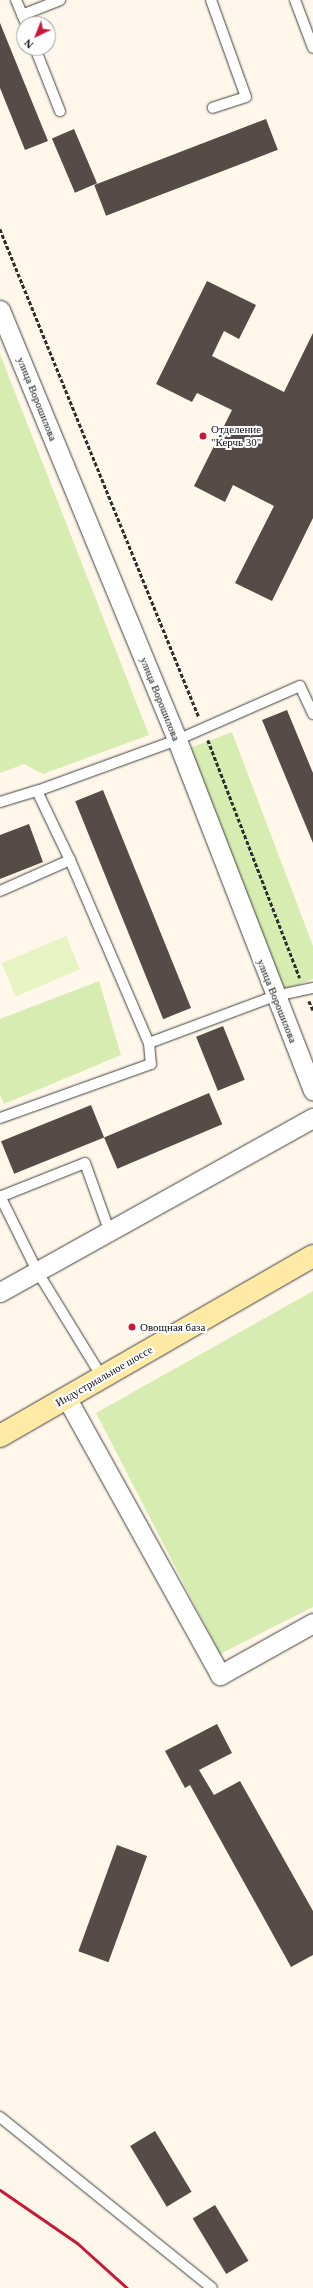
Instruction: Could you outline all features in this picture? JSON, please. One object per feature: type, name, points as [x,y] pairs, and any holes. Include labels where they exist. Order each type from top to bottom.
[{"type":"main road","name":"Индустриальное шоссе","points":[[0,1436],[313,1256]]},
{"type":"street","name":"улица Ворошилова","points":[[0,310],[177,740],[275,996],[312,1083]]},
{"type":"street","points":[[0,1292],[109,1230],[313,1118]]},
{"type":"street","points":[[66,1397],[220,1675],[313,1623]]},
{"type":"lane","points":[[16,0],[23,16]]},
{"type":"lane","points":[[30,16],[60,0]]},
{"type":"lane","points":[[211,0],[246,97],[213,108]]},
{"type":"lane","points":[[295,0],[313,48]]},
{"type":"lane","points":[[38,56],[60,111]]},
{"type":"lane","points":[[0,802],[37,792],[177,740],[300,686],[313,714]]},
{"type":"lane","points":[[0,1118],[151,1064],[149,1043],[70,860],[37,792]]},
{"type":"lane","points":[[0,891],[70,860]]},
{"type":"lane","points":[[149,1043],[275,996],[309,989]]},
{"type":"lane","points":[[102,1377],[37,1271],[1,1196],[85,1163],[109,1230]]},
{"type":"lane","points":[[0,2117],[212,2288]]},
{"type":"path","points":[[0,229],[309,989],[313,1010]]},
{"type":"green space","points":[[0,354],[149,735],[43,774],[24,764],[0,773]]},
{"type":"green space","points":[[232,732],[313,946],[313,979],[282,991],[190,748]]},
{"type":"green space","points":[[66,936],[80,969],[16,996],[2,963]]},
{"type":"green space","points":[[99,981],[121,1055],[4,1104],[0,1095],[0,1019]]},
{"type":"green space","points":[[313,1291],[313,1607],[220,1654],[96,1413]]},
{"type":"building","points":[[0,23],[48,141],[25,150],[0,88]]},
{"type":"building","points":[[266,119],[278,150],[106,216],[94,185]]},
{"type":"building","points":[[74,129],[97,183],[75,193],[52,138]]},
{"type":"building","points":[[207,281],[256,305],[239,339],[224,331],[212,356],[284,392],[313,333],[313,518],[272,601],[235,583],[274,506],[233,485],[225,502],[194,486],[232,410],[197,393],[192,402],[156,384]]},
{"type":"building","points":[[287,710],[313,773],[313,843],[262,720]]},
{"type":"building","points":[[103,790],[191,1008],[163,1019],[75,801]]},
{"type":"building","points":[[29,824],[43,862],[0,879],[0,835]]},
{"type":"building","points":[[223,1026],[245,1080],[218,1091],[196,1037]]},
{"type":"building","points":[[209,1093],[222,1124],[117,1169],[104,1138]]},
{"type":"building","points":[[91,1105],[104,1137],[14,1174],[1,1141]]},
{"type":"building","points":[[217,1724],[232,1753],[199,1770],[214,1795],[240,1781],[313,1911],[313,1955],[291,1967],[190,1785],[185,1788],[165,1751]]},
{"type":"building","points":[[117,1845],[147,1856],[108,1962],[78,1951]]},
{"type":"building","points":[[155,2131],[192,2192],[167,2207],[130,2146]]},
{"type":"building","points":[[215,2205],[248,2261],[226,2274],[193,2218]]},
{"type":"railway","points":[[0,2190],[77,2243],[127,2288]]},
{"type":"place","name":"Отделение \"Керчь 30\"","points":[[203,436]]},
{"type":"place","name":"Овощная база","points":[[132,1327]]}]
